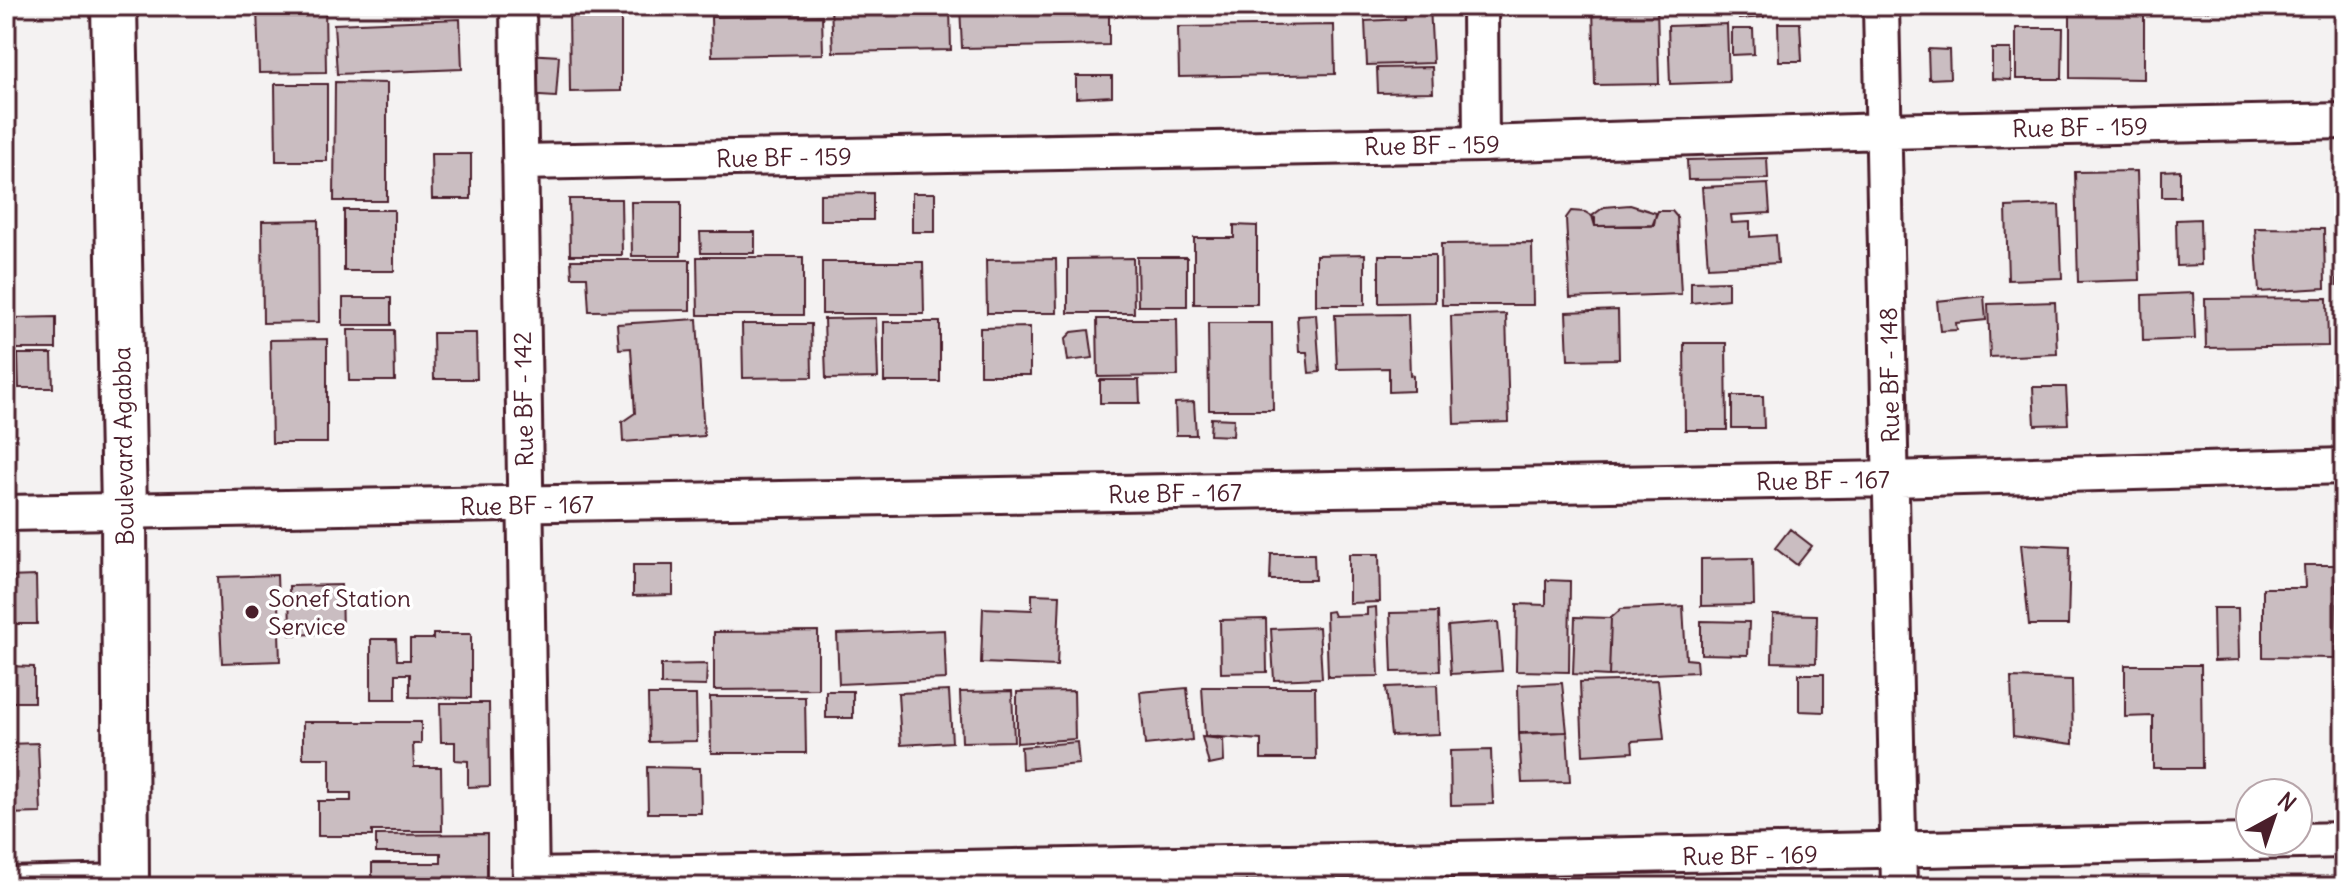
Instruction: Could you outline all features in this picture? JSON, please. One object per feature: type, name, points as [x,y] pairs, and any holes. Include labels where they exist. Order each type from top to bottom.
[{"type":"main road","name":"Boulevard Agabba","points":[[114,6],[124,510],[126,885]]},
{"type":"street","name":"Rue BF - 142","points":[[518,6],[531,881]]},
{"type":"street","points":[[1480,6],[1481,144]]},
{"type":"street","name":"Rue BF - 148","points":[[1881,6],[1899,887]]},
{"type":"street","name":"Rue BF - 159","points":[[520,162],[1481,144],[2344,121]]},
{"type":"street","name":"Rue BF - 167","points":[[6,513],[1891,479],[2344,466]]},
{"type":"street","name":"Rue BF - 169","points":[[531,881],[888,877],[2344,840]]},
{"type":"street","points":[[6,885],[126,885]]},
{"type":"building","points":[[257,6],[325,6],[326,72],[259,73]]},
{"type":"building","points":[[569,6],[621,6],[621,91],[570,92]]},
{"type":"building","points":[[831,6],[950,6],[951,50],[833,52]]},
{"type":"building","points":[[960,6],[1109,6],[1109,45],[962,48]]},
{"type":"building","points":[[1404,6],[1430,6],[1433,63],[1367,65],[1365,21],[1404,19]]},
{"type":"building","points":[[1593,6],[1657,6],[1659,84],[1595,85]]},
{"type":"building","points":[[1737,6],[1763,6],[1764,17],[1739,19]]},
{"type":"building","points":[[2070,6],[2144,6],[2144,79],[2070,78]]},
{"type":"building","points":[[2154,6],[2223,6],[2224,10],[2154,12]]},
{"type":"building","points":[[2233,6],[2333,6],[2333,7],[2233,11]]},
{"type":"building","points":[[822,15],[823,54],[712,56],[711,17]]},
{"type":"building","points":[[460,19],[462,69],[337,74],[334,24]]},
{"type":"building","points":[[1778,23],[1800,23],[1802,61],[1779,61]]},
{"type":"building","points":[[1727,24],[1729,82],[1670,84],[1668,26]]},
{"type":"building","points":[[1334,25],[1335,74],[1179,77],[1178,27]]},
{"type":"building","points":[[2016,28],[2063,28],[2062,79],[2016,79]]},
{"type":"building","points":[[1732,29],[1753,29],[1754,54],[1732,55]]},
{"type":"building","points":[[1928,49],[1949,50],[1950,78],[1929,79]]},
{"type":"building","points":[[1992,49],[2011,49],[2011,80],[1992,79]]},
{"type":"building","points":[[526,54],[559,56],[556,97],[523,95]]},
{"type":"building","points":[[1432,67],[1433,92],[1378,93],[1377,68]]},
{"type":"building","points":[[1076,76],[1112,76],[1112,96],[1076,98]]},
{"type":"building","points":[[335,82],[387,83],[387,201],[334,201]]},
{"type":"building","points":[[275,84],[327,84],[327,161],[276,161]]},
{"type":"building","points":[[431,154],[471,154],[471,199],[432,199]]},
{"type":"building","points":[[1767,158],[1768,179],[1688,180],[1687,160]]},
{"type":"building","points":[[2180,170],[2180,197],[2162,197],[2162,171]]},
{"type":"building","points":[[2137,171],[2140,280],[2078,282],[2075,172]]},
{"type":"building","points":[[1768,184],[1770,213],[1731,215],[1732,223],[1750,222],[1750,237],[1776,235],[1778,263],[1708,267],[1702,187]]},
{"type":"building","points":[[873,193],[873,220],[820,220],[820,194]]},
{"type":"building","points":[[912,193],[935,193],[935,232],[912,232]]},
{"type":"building","points":[[569,199],[621,199],[622,255],[570,255]]},
{"type":"building","points":[[631,202],[681,202],[681,256],[632,256]]},
{"type":"building","points":[[2336,203],[2344,203],[2344,285],[2337,285]]},
{"type":"building","points":[[1630,205],[1656,213],[1654,225],[1595,226],[1592,216],[1604,207]]},
{"type":"building","points":[[2059,205],[2062,278],[2008,280],[2006,207]]},
{"type":"building","points":[[344,210],[394,210],[394,271],[344,271]]},
{"type":"building","points":[[1571,211],[1585,212],[1595,218],[1595,226],[1652,226],[1658,211],[1672,211],[1677,217],[1681,294],[1570,298],[1566,218]]},
{"type":"building","points":[[2200,219],[2201,265],[2177,266],[2176,220]]},
{"type":"building","points":[[318,220],[319,322],[263,323],[262,221]]},
{"type":"building","points":[[1234,225],[1257,226],[1257,304],[1194,304],[1194,238],[1234,238]]},
{"type":"building","points":[[2255,228],[2324,229],[2325,288],[2259,292]]},
{"type":"building","points":[[700,232],[755,232],[755,253],[701,253]]},
{"type":"building","points":[[1532,243],[1533,305],[1442,305],[1441,244]]},
{"type":"building","points":[[1365,254],[1365,305],[1316,305],[1316,255]]},
{"type":"building","points":[[1379,255],[1435,255],[1435,302],[1379,303]]},
{"type":"building","points":[[697,257],[803,257],[803,315],[698,315]]},
{"type":"building","points":[[1137,257],[1187,257],[1187,306],[1138,306]]},
{"type":"building","points":[[1133,258],[1134,313],[1068,313],[1068,259]]},
{"type":"building","points":[[1056,259],[1057,313],[987,313],[986,260]]},
{"type":"building","points":[[571,260],[690,260],[690,310],[589,311],[587,277],[572,277]]},
{"type":"building","points":[[822,262],[923,262],[924,314],[822,314]]},
{"type":"building","points":[[1728,281],[1728,299],[1691,303],[1691,282]]},
{"type":"building","points":[[2193,293],[2195,339],[2143,341],[2142,295]]},
{"type":"building","points":[[1984,296],[1986,320],[1956,323],[1957,330],[1940,331],[1937,301]]},
{"type":"building","points":[[343,298],[391,298],[391,325],[343,325]]},
{"type":"building","points":[[2327,298],[2328,346],[2206,348],[2205,299]]},
{"type":"building","points":[[2055,302],[2057,354],[1990,357],[1988,304]]},
{"type":"building","points":[[1618,310],[1619,359],[1568,360],[1566,312]]},
{"type":"building","points":[[1316,314],[1320,372],[1309,373],[1307,352],[1299,352],[1297,315]]},
{"type":"building","points":[[1408,314],[1413,391],[1389,392],[1389,368],[1337,369],[1335,315]]},
{"type":"building","points":[[1506,314],[1509,422],[1454,424],[1451,316]]},
{"type":"building","points":[[56,317],[56,349],[14,349],[14,318]]},
{"type":"building","points":[[876,318],[878,378],[826,379],[824,319]]},
{"type":"building","points":[[697,319],[704,436],[623,442],[622,422],[635,413],[631,348],[619,349],[617,324]]},
{"type":"building","points":[[1097,319],[1177,319],[1178,376],[1098,377]]},
{"type":"building","points":[[884,322],[940,322],[940,382],[884,382]]},
{"type":"building","points":[[1208,323],[1272,323],[1273,410],[1209,410]]},
{"type":"building","points":[[742,324],[811,324],[812,377],[743,378]]},
{"type":"building","points":[[1030,327],[1030,375],[980,375],[980,328]]},
{"type":"building","points":[[348,330],[394,330],[395,381],[349,381]]},
{"type":"building","points":[[1089,330],[1093,358],[1068,361],[1065,339],[1072,332]]},
{"type":"building","points":[[433,333],[476,333],[477,379],[434,379]]},
{"type":"building","points":[[327,339],[327,443],[272,443],[270,340]]},
{"type":"building","points":[[1684,343],[1726,343],[1727,430],[1685,430]]},
{"type":"building","points":[[18,354],[52,354],[53,388],[19,388]]},
{"type":"building","points":[[1100,380],[1139,380],[1140,403],[1100,403]]},
{"type":"building","points":[[2033,387],[2066,387],[2068,424],[2035,425]]},
{"type":"building","points":[[1732,396],[1763,396],[1764,428],[1732,428]]},
{"type":"building","points":[[1194,402],[1196,435],[1176,435],[1175,403]]},
{"type":"building","points":[[1211,418],[1234,419],[1233,436],[1210,435]]},
{"type":"building","points":[[1790,529],[1812,546],[1797,565],[1775,548]]},
{"type":"building","points":[[2021,544],[2070,546],[2068,625],[2029,625]]},
{"type":"building","points":[[1271,554],[1314,554],[1315,580],[1270,580]]},
{"type":"building","points":[[1349,554],[1379,554],[1380,602],[1349,603]]},
{"type":"building","points":[[1753,558],[1754,605],[1701,606],[1701,559]]},
{"type":"building","points":[[633,565],[673,565],[673,595],[633,596]]},
{"type":"building","points":[[2304,565],[2336,565],[2335,658],[2263,657],[2263,588],[2305,588]]},
{"type":"building","points":[[277,575],[280,661],[222,663],[218,577]]},
{"type":"building","points":[[36,576],[37,624],[6,624],[6,577]]},
{"type":"building","points":[[1546,580],[1570,581],[1569,672],[1516,671],[1517,604],[1546,605]]},
{"type":"building","points":[[341,585],[342,633],[290,635],[289,586]]},
{"type":"building","points":[[1032,594],[1060,595],[1057,666],[981,663],[983,608],[1032,610]]},
{"type":"building","points":[[2344,603],[2344,655],[2339,655],[2338,604]]},
{"type":"building","points":[[1683,606],[1686,659],[1696,660],[1697,672],[1609,676],[1611,618],[1621,609]]},
{"type":"building","points":[[1376,607],[1379,676],[1328,677],[1326,612],[1332,611],[1334,616],[1367,615],[1367,608]]},
{"type":"building","points":[[2213,608],[2238,608],[2239,660],[2214,661]]},
{"type":"building","points":[[1438,612],[1440,671],[1392,672],[1390,613]]},
{"type":"building","points":[[1773,614],[1817,615],[1816,663],[1772,662]]},
{"type":"building","points":[[1575,617],[1611,618],[1609,676],[1573,674]]},
{"type":"building","points":[[1266,619],[1267,672],[1221,673],[1220,620]]},
{"type":"building","points":[[1701,621],[1749,622],[1748,655],[1701,654]]},
{"type":"building","points":[[1498,622],[1502,671],[1451,674],[1448,626]]},
{"type":"building","points":[[1319,627],[1322,678],[1274,680],[1271,629]]},
{"type":"building","points":[[944,630],[946,679],[839,684],[837,634]]},
{"type":"building","points":[[818,631],[818,689],[714,690],[714,632]]},
{"type":"building","points":[[433,634],[471,634],[471,698],[410,697],[410,674],[396,674],[396,699],[371,699],[371,639],[396,639],[397,660],[410,660],[410,639],[433,639]]},
{"type":"building","points":[[707,664],[706,686],[661,685],[661,665]]},
{"type":"building","points":[[2125,665],[2201,665],[2202,768],[2153,768],[2153,716],[2125,717]]},
{"type":"building","points":[[7,666],[34,667],[34,702],[7,702]]},
{"type":"building","points":[[1799,674],[1824,674],[1824,712],[1799,711]]},
{"type":"building","points":[[2011,678],[2072,680],[2073,744],[2013,736]]},
{"type":"building","points":[[1658,680],[1664,739],[1632,741],[1633,752],[1583,755],[1580,682]]},
{"type":"building","points":[[1562,683],[1567,732],[1519,733],[1518,685]]},
{"type":"building","points":[[2344,684],[2344,714],[2340,715],[2336,685]]},
{"type":"building","points":[[1437,685],[1439,734],[1391,736],[1386,687]]},
{"type":"building","points":[[1202,687],[1315,687],[1316,759],[1261,759],[1261,740],[1205,736]]},
{"type":"building","points":[[1187,688],[1192,740],[1145,745],[1140,692]]},
{"type":"building","points":[[826,691],[853,691],[853,718],[826,718]]},
{"type":"building","points":[[949,691],[952,742],[901,745],[898,693]]},
{"type":"building","points":[[1012,691],[1014,741],[962,742],[960,692]]},
{"type":"building","points":[[1074,691],[1075,739],[1017,743],[1017,692]]},
{"type":"building","points":[[648,695],[696,695],[697,741],[649,742]]},
{"type":"building","points":[[710,697],[805,697],[806,753],[711,753]]},
{"type":"building","points":[[440,703],[489,703],[490,786],[468,787],[468,761],[455,760],[455,742],[441,742]]},
{"type":"building","points":[[303,722],[421,722],[421,744],[413,744],[414,767],[441,767],[442,831],[372,831],[372,836],[318,836],[318,801],[351,801],[351,793],[330,793],[330,758],[303,758]]},
{"type":"building","points":[[1567,732],[1570,782],[1522,783],[1519,734]]},
{"type":"building","points":[[1202,737],[1223,739],[1224,762],[1209,765]]},
{"type":"building","points":[[1077,742],[1079,764],[1022,769],[1021,747]]},
{"type":"building","points":[[38,743],[41,813],[6,814],[6,744]]},
{"type":"building","points":[[1491,750],[1493,804],[1451,805],[1450,751]]},
{"type":"building","points":[[647,767],[700,768],[701,813],[648,813]]},
{"type":"building","points":[[487,834],[487,884],[437,884],[437,887],[372,885],[372,863],[441,863],[441,853],[376,853],[376,835]]},
{"type":"building","points":[[335,882],[336,887],[245,887],[245,883]]},
{"type":"place","name":"Sonef Station Service","points":[[252,612]]}]
